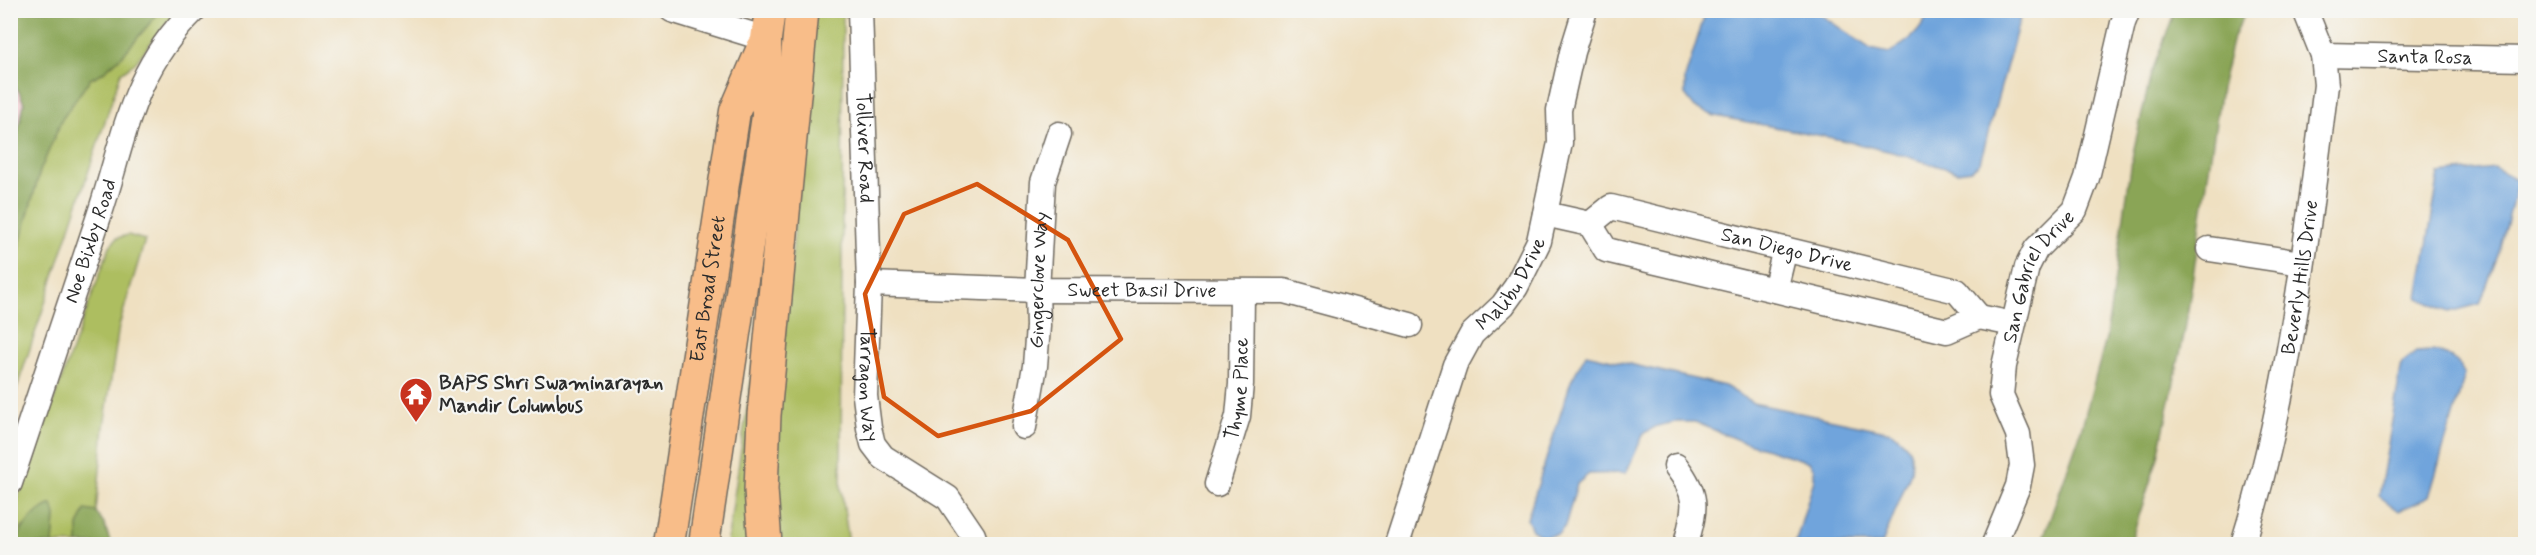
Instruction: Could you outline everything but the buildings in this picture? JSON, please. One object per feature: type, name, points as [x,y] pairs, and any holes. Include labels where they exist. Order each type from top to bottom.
[{"type":"highway","points":[[765,544],[761,490],[764,415],[802,10]]},
{"type":"main road","name":"East Broad Street","points":[[669,544],[735,111],[768,25]]},
{"type":"main road","name":"East Broad Street","points":[[704,544],[767,116],[768,25]]},
{"type":"street","name":"Noe Bixby Road","points":[[10,483],[101,211],[134,98],[152,62],[178,26],[194,10]]},
{"type":"street","points":[[672,10],[768,25]]},
{"type":"street","name":"Tolliver Road","points":[[860,10],[869,284]]},
{"type":"street","name":"Malibu Drive","points":[[1397,544],[1455,365],[1472,334],[1503,305],[1520,280],[1539,242],[1560,143],[1559,110],[1572,52],[1585,10]]},
{"type":"street","name":"San Gabriel Drive","points":[[1994,544],[2018,486],[2022,465],[2018,434],[2001,395],[2004,366],[2027,267],[2036,249],[2075,210],[2087,178],[2123,22],[2128,10]]},
{"type":"street","name":"Beverly Hills Drive","points":[[2243,544],[2271,444],[2286,367],[2326,86],[2323,55],[2305,10]]},
{"type":"street","name":"Santa Rosa","points":[[2323,55],[2526,59]]},
{"type":"street","name":"Gingerclove Way","points":[[1024,427],[1035,366],[1043,182],[1059,134]]},
{"type":"street","name":"San Diego Drive","points":[[1611,207],[1785,249],[1958,291],[1979,317],[1947,331],[1606,250],[1590,224],[1611,207]]},
{"type":"street","points":[[1545,214],[1590,224]]},
{"type":"street","points":[[1775,290],[1785,249]]},
{"type":"street","points":[[2209,249],[2302,263]]},
{"type":"street","name":"Sweet Basil Drive","points":[[869,284],[1037,291],[1284,291],[1410,325]]},
{"type":"street","name":"Tarragon Way","points":[[869,284],[865,396],[873,444],[882,457],[948,498],[973,535],[976,544]]},
{"type":"street","name":"Thyme Place","points":[[1217,484],[1239,405],[1243,324],[1242,292]]},
{"type":"street","points":[[1979,317],[2013,324]]},
{"type":"street","points":[[1676,466],[1689,484],[1694,505],[1686,544]]},
{"type":"highlighted area","points":[[977,184],[1068,240],[1121,339],[1031,411],[938,436],[884,397],[865,294],[904,214]]},
{"type":"shaded area","points":[[11,84],[18,90],[24,103],[11,163]]},
{"type":"green space","points":[[11,10],[160,11],[122,56],[102,73],[90,79],[62,119],[40,171],[11,275],[11,163],[24,103],[18,90],[11,84]]},
{"type":"green space","points":[[160,11],[176,11],[135,63],[121,73],[11,406],[11,275],[40,171],[62,119],[90,79],[102,73],[122,56]]},
{"type":"green space","points":[[815,11],[843,11],[841,487],[849,544],[779,544],[772,467]]},
{"type":"green space","points":[[2175,11],[2246,11],[2233,37],[2221,88],[2185,330],[2158,457],[2130,544],[2041,544],[2079,437],[2106,339],[2133,153],[2151,74]]},
{"type":"green space","points":[[128,235],[145,240],[119,326],[104,427],[96,512],[85,511],[78,526],[78,544],[53,544],[55,516],[22,527],[15,544],[11,544],[10,520],[110,246],[117,238]]},
{"type":"green space","points":[[757,341],[756,544],[727,544]]},
{"type":"green space","points":[[52,504],[55,515],[53,544],[15,544],[29,520]]},
{"type":"green space","points":[[85,510],[96,512],[104,523],[111,544],[78,544],[78,526]]},
{"type":"water","points":[[1706,11],[1815,11],[1871,49],[1889,53],[1913,36],[1930,11],[2022,11],[1980,162],[1971,170],[1958,172],[1892,152],[1828,137],[1715,116],[1695,108],[1685,95],[1685,78]]},
{"type":"water","points":[[2495,168],[2518,180],[2502,244],[2480,304],[2449,312],[2418,298],[2439,174]]},
{"type":"water","points":[[2432,351],[2452,358],[2465,375],[2429,497],[2399,511],[2379,496],[2402,363],[2416,352]]},
{"type":"water","points":[[1586,354],[1725,386],[1753,403],[1891,432],[1909,448],[1912,465],[1882,544],[1795,544],[1814,480],[1814,469],[1809,462],[1738,440],[1695,422],[1675,422],[1657,426],[1644,433],[1626,473],[1589,474],[1577,484],[1565,526],[1558,534],[1543,537],[1532,530],[1527,519],[1571,381]]},
{"type":"place","name":"BAPS Shri Swaminarayan Mandir Columbus","points":[[416,423]]}]
